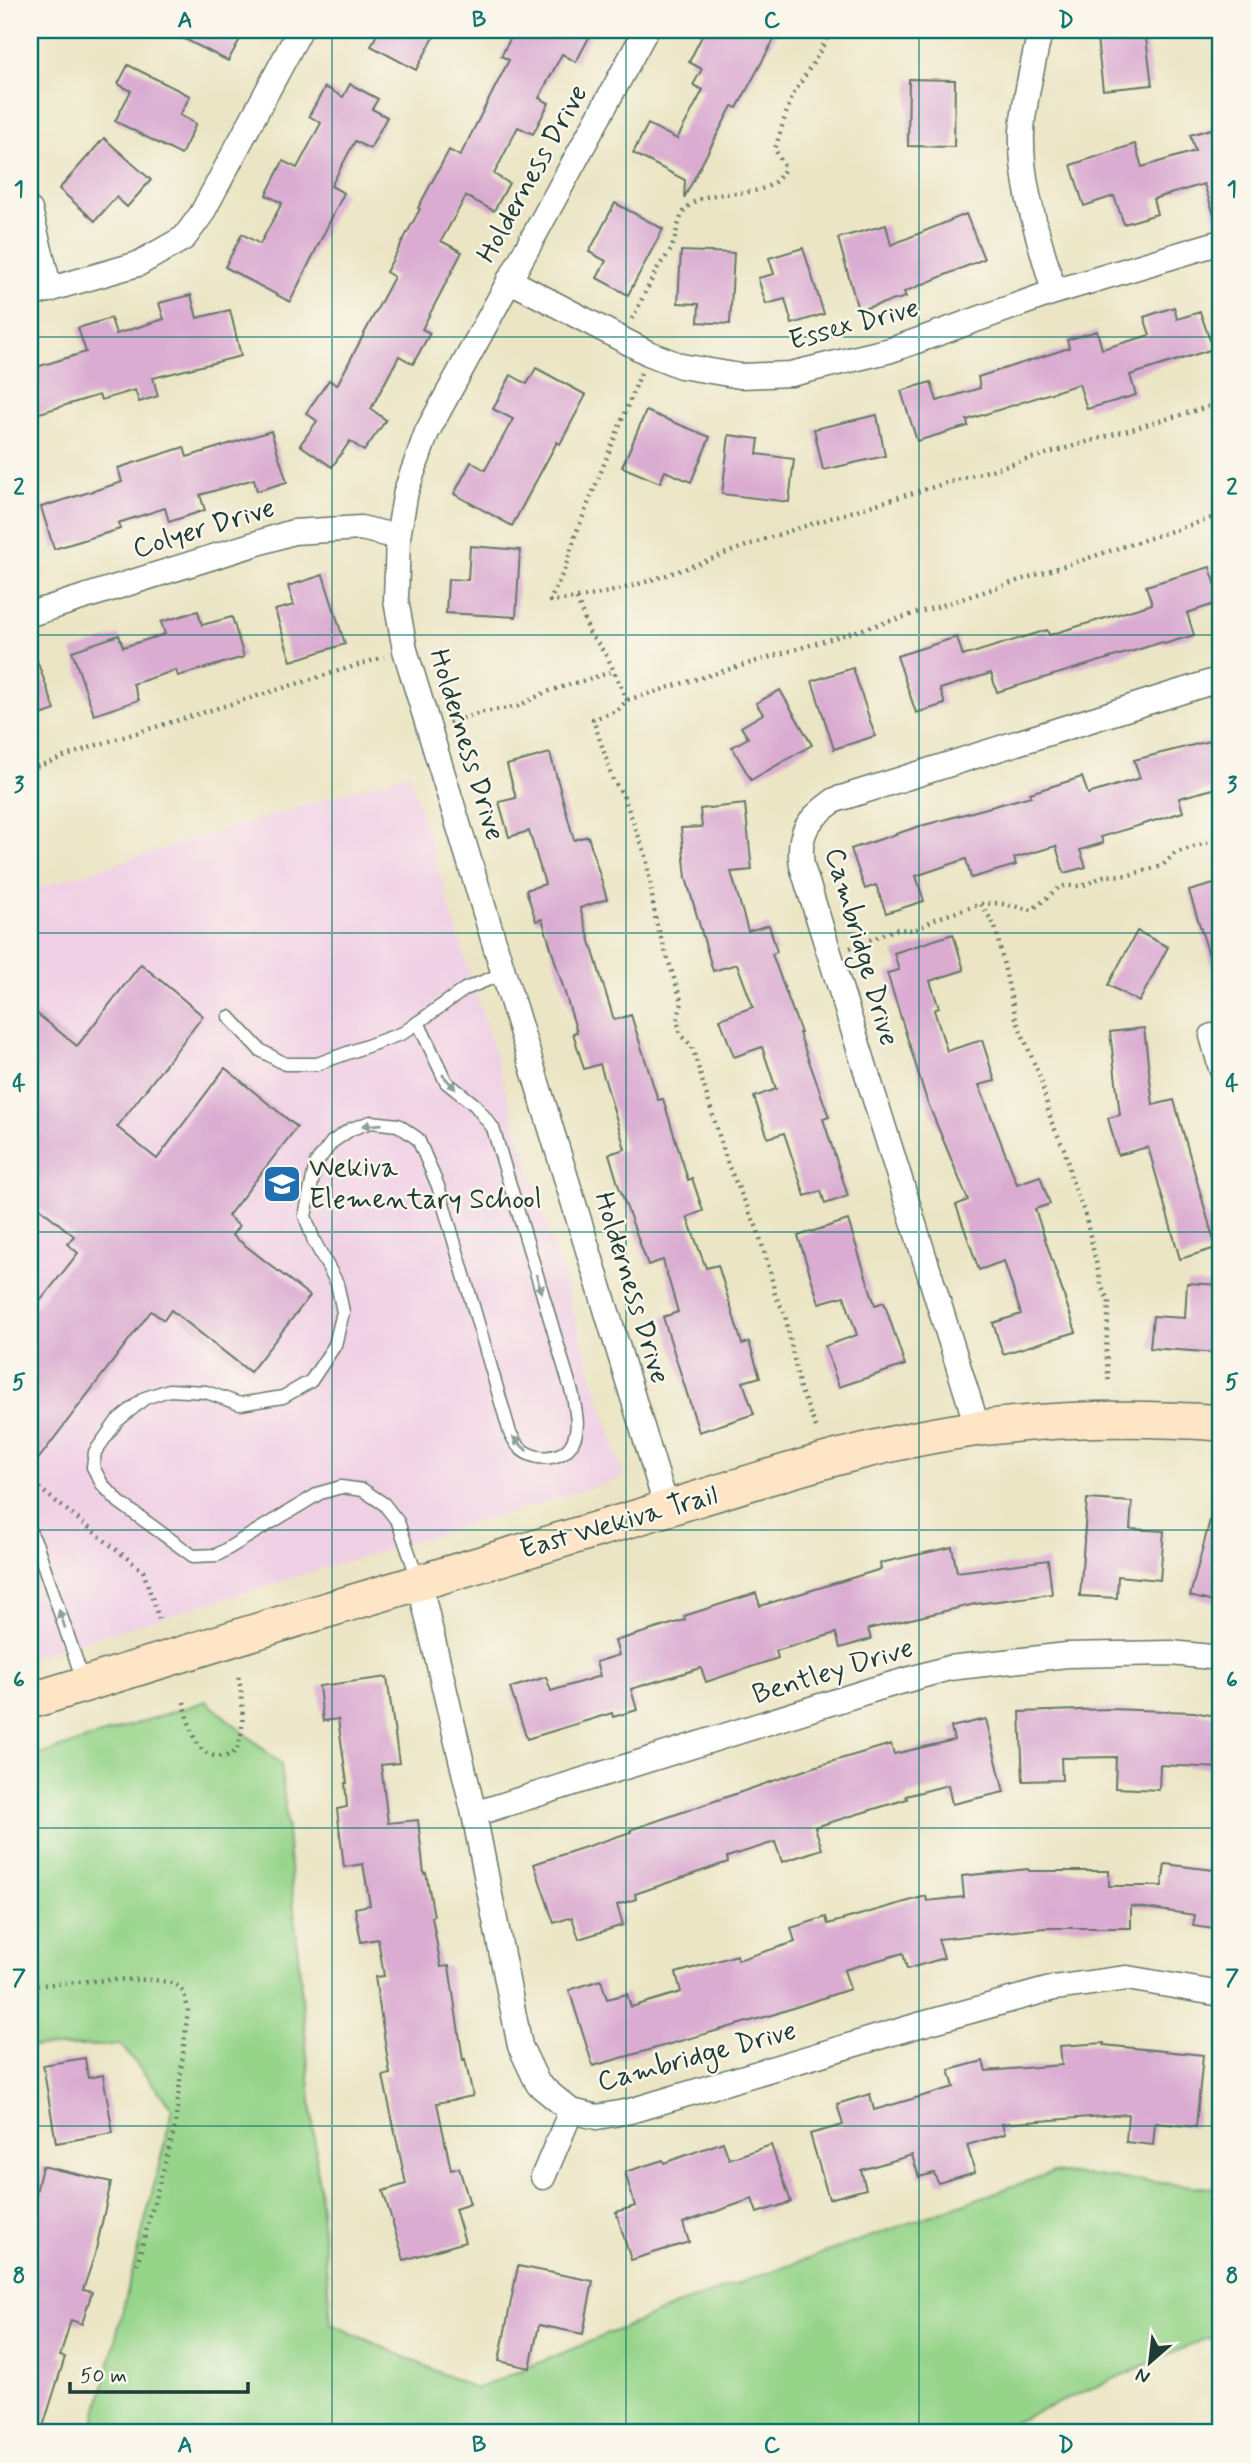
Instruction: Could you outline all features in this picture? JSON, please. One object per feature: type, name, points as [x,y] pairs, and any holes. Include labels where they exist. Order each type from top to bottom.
[{"type":"street","points":[[30,210],[40,293],[138,264],[184,237],[201,215],[300,30]]},
{"type":"street","name":"Holderness Drive","points":[[646,30],[427,432],[406,491],[398,537],[396,600],[405,650],[667,1509]]},
{"type":"street","points":[[1040,31],[1021,131],[1029,200],[1054,292]]},
{"type":"street","name":"Essex Drive","points":[[509,280],[648,353],[681,366],[740,376],[791,374],[891,351],[1054,292],[1221,242]]},
{"type":"street","name":"Colyer Drive","points":[[30,614],[293,532],[361,528],[398,537]]},
{"type":"street","name":"Cambridge Drive","points":[[978,1429],[802,866],[799,847],[806,827],[819,812],[835,800],[1221,679]]},
{"type":"street","points":[[1212,1036],[1221,1068]]},
{"type":"street","name":"East Wekiva Trail","points":[[30,1700],[419,1581],[830,1460],[978,1429],[1069,1419],[1160,1419],[1221,1423]]},
{"type":"street","name":"Cambridge Drive","points":[[419,1581],[474,1814],[520,2046],[538,2084],[570,2111],[597,2117],[630,2112],[919,2025],[1054,1989],[1127,1978],[1221,1994]]},
{"type":"street","name":"Bentley Drive","points":[[474,1814],[949,1668],[1067,1655],[1171,1653],[1221,1658]]},
{"type":"street","points":[[543,2177],[570,2111]]},
{"type":"lane","points":[[229,1017],[260,1050],[285,1064],[317,1064],[403,1033],[465,989],[504,973]]},
{"type":"lane","points":[[418,1022],[446,1082],[475,1105],[493,1128],[573,1396],[578,1424],[574,1441],[562,1454],[542,1458],[520,1448],[510,1433],[438,1186],[418,1139],[398,1125],[371,1122],[351,1129],[331,1142],[316,1163],[309,1186],[305,1216],[314,1241],[337,1283],[343,1312],[335,1345],[311,1381],[283,1397],[240,1404],[205,1392],[169,1390],[145,1398],[117,1421],[95,1452],[93,1467],[102,1484],[119,1502],[193,1556],[217,1555],[320,1493],[341,1487],[363,1490],[384,1504],[398,1522],[419,1581]]},
{"type":"lane","points":[[30,1532],[84,1684]]},
{"type":"path","points":[[621,338],[657,268],[673,245],[679,220],[691,203],[705,197],[750,193],[780,178],[785,168],[775,149],[778,139],[794,95],[830,30]]},
{"type":"path","points":[[648,353],[550,601],[615,592],[782,534],[1221,402]]},
{"type":"path","points":[[816,1427],[800,1388],[785,1314],[775,1295],[771,1271],[757,1228],[728,1166],[692,1047],[681,1035],[677,1020],[682,1003],[656,922],[646,856],[623,795],[613,780],[593,719],[617,711],[627,700],[952,602],[1221,515]]},
{"type":"path","points":[[577,599],[589,632],[607,656],[627,700]]},
{"type":"path","points":[[30,769],[97,745],[405,650]]},
{"type":"path","points":[[430,729],[479,713],[518,706],[546,692],[615,671]]},
{"type":"path","points":[[830,957],[897,929],[915,930],[935,919],[981,904],[998,903],[1032,910],[1061,886],[1082,886],[1104,876],[1129,875],[1162,866],[1175,853],[1221,838]]},
{"type":"path","points":[[981,904],[995,926],[1016,1019],[1041,1080],[1051,1121],[1065,1151],[1071,1178],[1085,1214],[1102,1288],[1109,1301],[1106,1350],[1109,1385]]},
{"type":"path","points":[[39,1488],[143,1571],[159,1619]]},
{"type":"path","points":[[184,1702],[190,1726],[202,1750],[210,1756],[232,1754],[237,1749],[242,1704],[238,1676]]},
{"type":"path","points":[[30,1986],[145,1980],[167,1982],[179,1987],[185,1995],[188,2009],[175,2127],[137,2264]]},
{"type":"shaded area","name":"Wekiva Elementary School","points":[[409,773],[624,1478],[30,1657],[30,890]]},
{"type":"green space","points":[[206,1701],[281,1764],[331,2324],[476,2389],[683,2303],[1053,2172],[1221,2189],[1221,2340],[1207,2338],[990,2433],[92,2433],[173,2109],[121,2045],[30,2047],[30,1758]]},
{"type":"building","points":[[167,30],[245,30],[228,61]]},
{"type":"building","points":[[379,30],[438,30],[416,70],[371,46]]},
{"type":"building","points":[[515,30],[593,30],[576,62],[562,54],[539,98],[549,103],[533,134],[518,127],[494,174],[509,183],[494,211],[466,196],[441,241],[462,252],[422,329],[430,333],[413,364],[399,356],[371,409],[386,420],[364,451],[350,441],[332,467],[300,445],[317,421],[306,413],[329,380],[337,385],[394,277],[386,272],[420,209],[418,208],[449,150],[460,156],[509,60],[501,56]]},
{"type":"building","points":[[705,30],[779,30],[737,108],[732,106],[684,198],[685,180],[633,153],[648,124],[677,139],[703,90],[693,85],[702,69],[689,62]]},
{"type":"building","points":[[1096,30],[1145,30],[1152,85],[1103,90]]},
{"type":"building","points":[[128,65],[190,96],[180,115],[196,124],[181,155],[115,121],[131,91],[118,84]]},
{"type":"building","points":[[909,79],[955,80],[954,147],[908,146]]},
{"type":"building","points":[[350,84],[378,99],[372,109],[387,117],[370,149],[355,141],[331,186],[344,193],[290,302],[225,267],[242,234],[260,244],[282,203],[266,195],[283,161],[297,168],[321,123],[309,116],[325,87],[343,97]]},
{"type":"building","points":[[1221,126],[1221,223],[1217,224],[1204,184],[1153,199],[1157,214],[1124,224],[1114,196],[1084,206],[1071,165],[1135,144],[1142,167],[1195,151],[1190,135]]},
{"type":"building","points":[[104,138],[151,180],[127,207],[116,197],[95,221],[59,189]]},
{"type":"building","points":[[615,203],[663,229],[628,295],[597,278],[606,261],[589,252]]},
{"type":"building","points":[[966,214],[984,259],[904,292],[906,297],[858,310],[838,238],[886,225],[891,245]]},
{"type":"building","points":[[803,248],[824,314],[792,324],[785,299],[766,304],[758,278],[774,274],[769,258]]},
{"type":"building","points":[[681,251],[734,253],[730,324],[698,322],[699,304],[678,303]]},
{"type":"building","points":[[191,295],[197,318],[230,310],[241,356],[153,378],[158,396],[139,402],[135,390],[101,400],[99,395],[30,416],[30,369],[86,352],[78,328],[111,318],[116,334],[164,319],[159,303]]},
{"type":"building","points":[[1174,307],[1177,319],[1200,312],[1213,349],[1130,375],[1136,395],[1087,409],[1079,384],[967,420],[968,426],[917,441],[901,391],[931,382],[937,401],[980,388],[978,377],[1069,348],[1067,340],[1097,331],[1102,349],[1150,335],[1144,317]]},
{"type":"building","points":[[536,368],[586,395],[560,444],[557,442],[512,526],[454,494],[471,462],[485,470],[513,419],[493,409],[511,375],[527,384]]},
{"type":"building","points":[[646,411],[710,437],[691,482],[665,471],[660,483],[622,467]]},
{"type":"building","points":[[877,415],[885,456],[823,470],[814,429]]},
{"type":"building","points":[[271,431],[287,482],[257,491],[254,479],[200,495],[205,510],[169,522],[165,508],[118,523],[120,529],[54,549],[41,507],[122,482],[118,468],[184,447],[187,457]]},
{"type":"building","points":[[729,435],[759,439],[757,454],[794,459],[789,502],[722,494]]},
{"type":"building","points":[[470,546],[520,550],[516,617],[446,613],[448,579],[468,580]]},
{"type":"building","points":[[1210,567],[1221,602],[1187,613],[1194,635],[997,692],[991,673],[940,689],[945,704],[916,713],[897,656],[957,637],[963,656],[1047,630],[1049,635],[1152,604],[1146,586]]},
{"type":"building","points":[[323,575],[345,644],[291,661],[275,610],[294,605],[288,586]]},
{"type":"building","points":[[198,611],[202,625],[232,617],[244,657],[178,676],[176,670],[133,684],[139,700],[94,715],[72,651],[119,635],[123,647],[165,634],[161,622]]},
{"type":"building","points":[[30,647],[55,710],[30,719]]},
{"type":"building","points":[[853,668],[875,736],[834,749],[812,681]]},
{"type":"building","points":[[780,690],[812,745],[751,780],[732,747],[748,738],[741,727],[763,714],[756,703]]},
{"type":"building","points":[[1221,738],[1221,787],[1179,798],[1183,812],[1101,837],[1103,843],[1080,850],[1086,867],[1064,873],[1056,846],[1014,858],[1016,865],[971,878],[966,859],[916,876],[924,901],[886,913],[876,885],[865,889],[851,849],[917,827],[1031,796],[1030,793],[1082,777],[1088,794],[1140,778],[1134,760]]},
{"type":"building","points":[[550,753],[574,840],[588,836],[607,899],[580,908],[614,1020],[631,1015],[658,1100],[663,1099],[688,1180],[692,1178],[703,1211],[687,1217],[706,1268],[718,1265],[742,1344],[749,1342],[760,1377],[743,1382],[754,1414],[699,1432],[663,1317],[678,1312],[663,1260],[648,1265],[618,1184],[609,1154],[625,1149],[600,1064],[584,1069],[573,1033],[577,1032],[542,919],[536,921],[526,890],[545,884],[529,831],[509,837],[499,802],[516,798],[507,765]]},
{"type":"building","points":[[745,804],[752,870],[731,872],[748,931],[769,925],[777,952],[772,954],[829,1117],[823,1119],[848,1196],[825,1204],[821,1191],[805,1196],[784,1133],[768,1138],[754,1097],[776,1089],[762,1047],[734,1057],[720,1019],[753,1007],[737,964],[713,971],[686,878],[681,828],[702,827],[700,809]]},
{"type":"building","points":[[1217,883],[1221,897],[1221,980],[1217,981],[1189,891]]},
{"type":"building","points":[[1137,931],[1168,947],[1139,1002],[1108,985]]},
{"type":"building","points":[[953,934],[964,970],[930,981],[939,1008],[934,1010],[947,1051],[982,1040],[995,1081],[979,1085],[1017,1184],[1040,1176],[1050,1204],[1035,1209],[1076,1332],[1003,1354],[993,1323],[1021,1314],[1004,1261],[979,1270],[956,1205],[968,1200],[927,1101],[887,973],[899,970],[894,953]]},
{"type":"building","points":[[141,964],[203,1016],[117,1127],[157,1159],[225,1068],[297,1127],[228,1216],[239,1226],[232,1235],[310,1296],[250,1372],[171,1310],[164,1320],[151,1311],[30,1470],[30,1314],[78,1253],[67,1244],[74,1236],[30,1200],[30,1008],[77,1046]]},
{"type":"building","points":[[1144,1028],[1153,1105],[1174,1100],[1216,1248],[1180,1259],[1148,1147],[1118,1155],[1108,1118],[1120,1115],[1110,1032]]},
{"type":"building","points":[[848,1220],[875,1305],[884,1302],[905,1365],[839,1387],[825,1346],[857,1335],[844,1296],[819,1303],[798,1236]]},
{"type":"building","points":[[1187,1283],[1221,1285],[1219,1353],[1150,1348],[1153,1316],[1185,1318]]},
{"type":"building","points":[[1087,1499],[1132,1502],[1130,1529],[1164,1531],[1160,1580],[1118,1576],[1117,1598],[1080,1596]]},
{"type":"building","points":[[1215,1501],[1221,1502],[1221,1604],[1190,1596]]},
{"type":"building","points":[[952,1547],[957,1572],[1048,1560],[1052,1594],[975,1604],[868,1629],[871,1639],[840,1648],[836,1633],[776,1651],[778,1658],[706,1682],[701,1668],[631,1689],[637,1710],[613,1717],[612,1713],[527,1739],[510,1688],[546,1677],[551,1691],[600,1676],[596,1662],[619,1655],[615,1641],[685,1620],[684,1616],[756,1593],[760,1606],[881,1569],[880,1563]]},
{"type":"building","points":[[387,1677],[399,1763],[381,1765],[388,1823],[418,1820],[424,1874],[426,1873],[434,1916],[432,1917],[441,1967],[449,1966],[463,2060],[465,2059],[473,2096],[437,2103],[451,2170],[459,2168],[470,2204],[455,2209],[465,2242],[404,2260],[383,2191],[406,2184],[383,2076],[390,2074],[375,1977],[384,1976],[378,1939],[361,1942],[355,1908],[370,1905],[363,1864],[344,1867],[337,1809],[347,1807],[347,1783],[338,1719],[323,1721],[319,1686]]},
{"type":"building","points":[[1109,1709],[1194,1712],[1221,1717],[1221,1768],[1160,1765],[1159,1790],[1115,1788],[1116,1757],[1061,1758],[1062,1780],[1023,1781],[1020,1712]]},
{"type":"building","points":[[986,1719],[1004,1792],[952,1804],[948,1785],[906,1796],[907,1799],[815,1827],[822,1849],[782,1862],[775,1842],[727,1857],[728,1862],[635,1894],[636,1899],[617,1905],[623,1925],[579,1939],[572,1917],[554,1923],[534,1864],[817,1766],[891,1744],[894,1754],[954,1740],[951,1727]]},
{"type":"building","points":[[1165,1864],[1221,1871],[1221,1930],[1193,1926],[1195,1915],[1131,1906],[1131,1928],[1045,1928],[938,1939],[944,1958],[907,1969],[903,1953],[844,1970],[850,1989],[775,2014],[593,2066],[569,1990],[601,1980],[607,1999],[627,1994],[631,2007],[681,1992],[676,1973],[737,1955],[738,1960],[795,1942],[791,1928],[826,1917],[828,1924],[926,1896],[927,1901],[964,1897],[962,1876],[1028,1869],[1109,1871],[1109,1886],[1162,1886]]},
{"type":"building","points":[[1104,2043],[1203,2055],[1196,2127],[1155,2123],[1153,2145],[1126,2142],[1128,2114],[1002,2124],[1005,2134],[967,2145],[975,2172],[938,2183],[934,2173],[919,2177],[912,2155],[861,2170],[866,2189],[829,2199],[810,2134],[843,2125],[837,2104],[870,2094],[874,2110],[954,2087],[949,2070],[983,2061],[986,2071],[1062,2065],[1060,2046]]},
{"type":"building","points":[[85,2058],[88,2078],[103,2075],[113,2133],[56,2143],[43,2065]]},
{"type":"building","points":[[723,2142],[729,2159],[771,2145],[791,2202],[757,2213],[752,2199],[683,2223],[689,2242],[631,2260],[616,2212],[635,2206],[625,2172],[663,2160],[664,2163]]},
{"type":"building","points":[[42,2166],[111,2182],[95,2254],[83,2290],[92,2292],[82,2324],[71,2320],[60,2356],[65,2357],[41,2433],[30,2433],[30,2220]]},
{"type":"building","points":[[518,2266],[593,2281],[583,2334],[539,2325],[530,2368],[499,2361]]},
{"type":"place","name":"Wekiva Elementary School","points":[[282,1184]]}]
